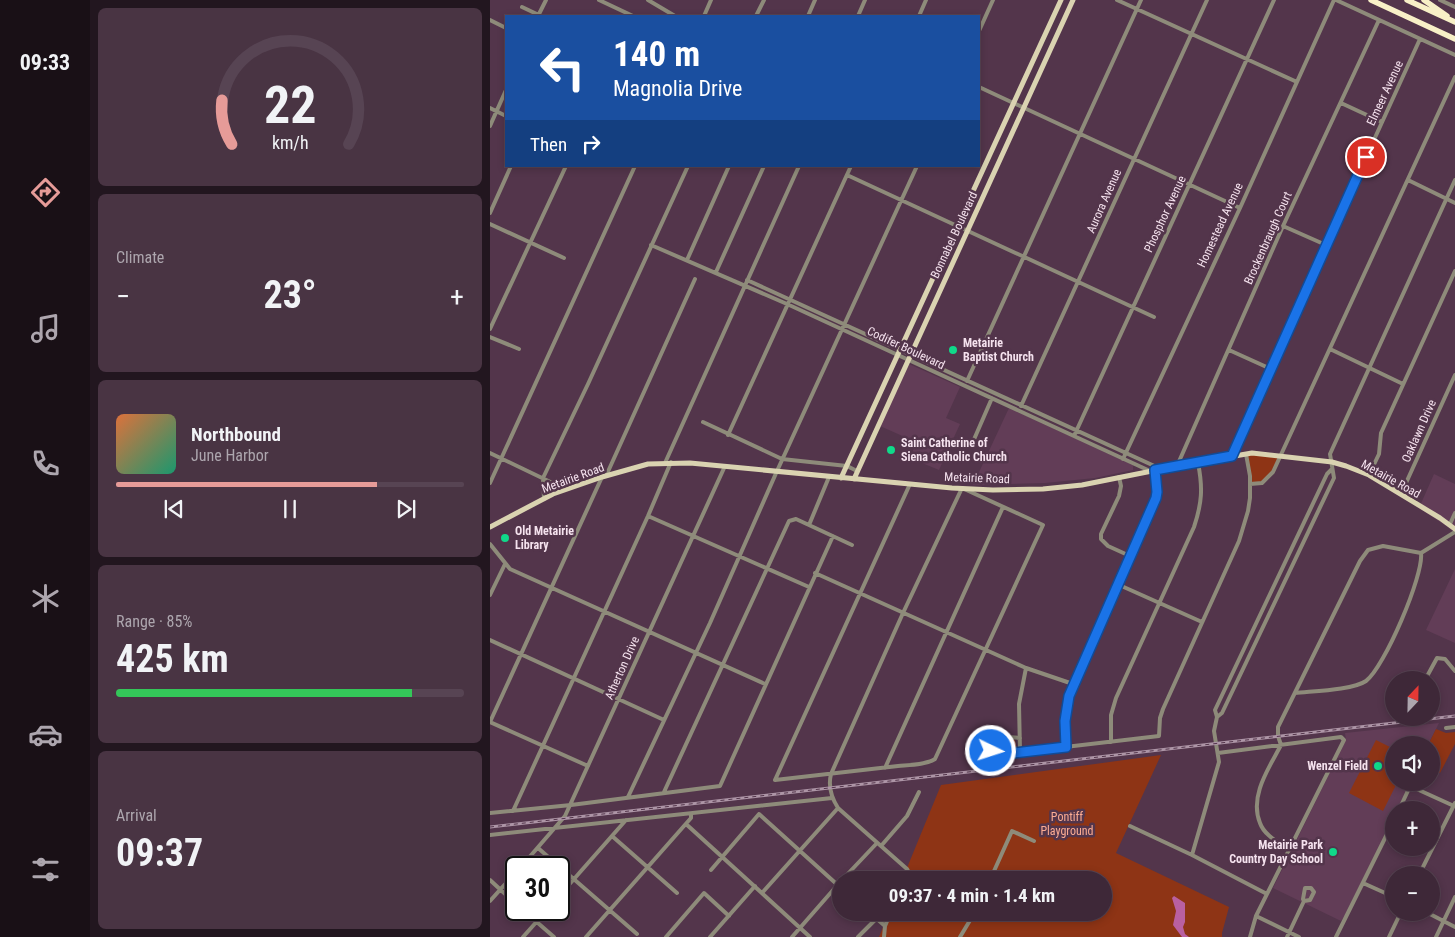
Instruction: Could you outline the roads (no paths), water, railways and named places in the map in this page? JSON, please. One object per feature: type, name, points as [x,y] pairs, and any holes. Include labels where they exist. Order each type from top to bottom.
[{"type":"highway","points":[[1371,0],[1455,39]]},
{"type":"highway","points":[[1407,0],[1455,22]]},
{"type":"highway","points":[[1424,0],[1455,22]]},
{"type":"main road","name":"Bonnabel Boulevard","points":[[841,478],[1061,0]]},
{"type":"main road","name":"Bonnabel Boulevard","points":[[854,479],[1073,0]]},
{"type":"main road","name":"Metairie Road","points":[[490,526],[565,489],[648,464],[668,462],[962,488],[1043,489],[1082,485],[1246,454],[1332,462],[1369,475],[1450,524],[1455,531]]},
{"type":"street","points":[[540,15],[546,0]]},
{"type":"street","points":[[599,0],[631,15]]},
{"type":"street","points":[[648,0],[673,15]]},
{"type":"street","points":[[704,15],[711,0]]},
{"type":"street","points":[[756,15],[764,0]]},
{"type":"street","points":[[808,15],[815,0]]},
{"type":"street","points":[[858,15],[866,0]]},
{"type":"street","points":[[919,15],[926,0]]},
{"type":"street","points":[[980,29],[993,0]]},
{"type":"street","points":[[1117,0],[1297,82]]},
{"type":"street","points":[[965,386],[1140,0]]},
{"type":"street","name":"Aurora Avenue","points":[[1019,411],[1207,0]]},
{"type":"street","name":"Phosphor Avenue","points":[[1074,436],[1274,0]]},
{"type":"street","points":[[1335,0],[1455,55]]},
{"type":"street","name":"Homestead Avenue","points":[[1123,459],[1335,0]]},
{"type":"street","points":[[1440,0],[1455,7]]},
{"type":"street","points":[[522,7],[538,15]]},
{"type":"street","points":[[490,20],[505,28]]},
{"type":"street","name":"Brockenbraugh Court","points":[[1177,466],[1230,350],[1283,226],[1379,20]]},
{"type":"street","name":"Elmeer Avenue","points":[[1232,456],[1420,39]]},
{"type":"street","points":[[1250,484],[1262,483],[1270,477],[1455,77]]},
{"type":"street","points":[[980,87],[1240,208]]},
{"type":"street","points":[[490,126],[505,92]]},
{"type":"street","points":[[1341,103],[1382,122]]},
{"type":"street","points":[[490,108],[505,116]]},
{"type":"street","points":[[490,213],[511,167]]},
{"type":"street","points":[[490,329],[566,167]]},
{"type":"street","points":[[490,482],[635,167]]},
{"type":"street","points":[[544,499],[543,478],[688,167]]},
{"type":"street","points":[[687,260],[729,167]]},
{"type":"street","points":[[716,272],[764,167]]},
{"type":"street","points":[[513,811],[648,516],[668,462],[799,167]]},
{"type":"street","points":[[728,434],[851,167]]},
{"type":"street","points":[[628,797],[741,556],[782,459],[917,167]]},
{"type":"street","points":[[847,175],[1154,317]]},
{"type":"street","points":[[1408,180],[1455,203]]},
{"type":"street","points":[[1217,717],[1222,713],[1334,478],[1330,454],[1455,180]]},
{"type":"street","points":[[490,224],[564,258]]},
{"type":"street","points":[[1283,226],[1326,245]]},
{"type":"street","name":"Codifer Boulevard","points":[[651,244],[841,329],[899,352]]},
{"type":"street","points":[[1369,475],[1379,454],[1381,433],[1455,272]]},
{"type":"street","points":[[588,766],[490,722],[695,279]]},
{"type":"street","name":"Codifer Boulevard","points":[[747,280],[844,323],[965,386],[1152,471]]},
{"type":"street","points":[[490,337],[519,349]]},
{"type":"street","points":[[1330,349],[1403,384]]},
{"type":"street","points":[[1230,350],[1271,369]]},
{"type":"street","name":"Codifer Boulevard","points":[[909,357],[967,380],[1161,469]]},
{"type":"street","name":"Oaklawn Drive","points":[[1401,494],[1455,375]]},
{"type":"street","points":[[972,444],[992,398]]},
{"type":"street","points":[[703,422],[782,459],[847,466],[858,471]]},
{"type":"street","points":[[490,452],[565,489]]},
{"type":"street","points":[[1020,738],[994,736],[991,741],[991,751],[996,755],[1159,736],[1160,718],[1163,709],[1239,541],[1248,511],[1250,484],[1246,454]]},
{"type":"street","points":[[1111,742],[1111,715],[1116,698],[1199,512],[1202,485],[1198,463]]},
{"type":"street","name":"Atherton Drive","points":[[531,856],[564,818],[571,805],[725,466]]},
{"type":"street","points":[[1192,855],[1218,762],[1214,731],[1217,717],[1215,710],[1327,474],[1332,469]]},
{"type":"street","points":[[1066,747],[1066,714],[1073,684],[1156,498],[1157,492],[1152,471]]},
{"type":"street","points":[[810,525],[829,477]]},
{"type":"street","points":[[1119,478],[1120,490],[1100,534],[1101,539],[1108,546],[1130,556]]},
{"type":"street","points":[[908,871],[838,808],[832,798],[830,788],[831,774],[903,613],[962,488],[1043,525],[936,759],[929,762],[885,768],[831,774],[775,780],[910,484]]},
{"type":"street","points":[[885,768],[1003,507]]},
{"type":"street","points":[[1450,524],[1455,513]]},
{"type":"street","points":[[648,516],[809,587]]},
{"type":"street","points":[[664,792],[787,523],[791,519],[796,519],[852,545]]},
{"type":"street","points":[[1289,850],[1273,840],[1260,824],[1257,802],[1260,786],[1281,745],[1278,727],[1360,561],[1368,550],[1383,546],[1421,553],[1455,531]]},
{"type":"street","points":[[490,813],[720,786],[832,536]]},
{"type":"street","points":[[490,544],[506,565],[551,588],[765,684]]},
{"type":"street","points":[[1296,693],[1356,686],[1368,680],[1377,668],[1407,606],[1419,573],[1422,559],[1421,553]]},
{"type":"street","points":[[490,595],[506,565]]},
{"type":"street","points":[[815,573],[1026,668],[1073,684]]},
{"type":"street","points":[[1117,584],[1202,622]]},
{"type":"street","points":[[490,640],[664,720]]},
{"type":"street","points":[[1430,671],[1437,658],[1445,659],[1455,670]]},
{"type":"street","points":[[1020,752],[1019,704],[1026,668]]},
{"type":"street","points":[[1446,728],[1455,727]]},
{"type":"street","points":[[1218,753],[1343,738],[1256,916],[1250,937]]},
{"type":"street","points":[[1424,866],[1455,805],[1426,791]]},
{"type":"street","points":[[853,871],[907,816],[919,792]]},
{"type":"street","points":[[490,835],[832,798]]},
{"type":"street","points":[[711,870],[759,814],[760,806]]},
{"type":"street","points":[[762,894],[838,808]]},
{"type":"street","points":[[586,937],[686,824],[691,818],[691,814]]},
{"type":"street","points":[[759,814],[832,877]]},
{"type":"street","points":[[570,883],[626,820]]},
{"type":"street","points":[[686,824],[810,937]]},
{"type":"street","points":[[1130,826],[1192,855],[1267,894]]},
{"type":"street","points":[[994,871],[1012,831],[1034,842]]},
{"type":"street","points":[[612,836],[677,893]]},
{"type":"street","points":[[1336,937],[1385,838]]},
{"type":"street","points":[[538,848],[637,934]]},
{"type":"street","points":[[490,880],[505,894]]},
{"type":"street","points":[[1363,883],[1385,893]]},
{"type":"street","points":[[490,901],[505,884]]},
{"type":"street","points":[[710,937],[755,886]]},
{"type":"street","points":[[666,937],[704,893],[729,916]]},
{"type":"street","points":[[792,937],[832,894]]},
{"type":"street","points":[[1436,937],[1455,897]]},
{"type":"street","points":[[1287,937],[1304,901]]},
{"type":"street","points":[[1256,916],[1299,937]]},
{"type":"street","points":[[1440,919],[1455,927]]},
{"type":"street","points":[[858,937],[874,921]]},
{"type":"street","points":[[879,921],[885,926]]},
{"type":"street","points":[[884,937],[887,921]]},
{"type":"street","points":[[960,937],[970,921]]},
{"type":"street","points":[[1389,937],[1397,921]]},
{"type":"street","points":[[523,937],[537,922],[554,937]]},
{"type":"railway","points":[[490,827],[1455,716]]},
{"type":"place","name":"Metairie Baptist Church","points":[[953,350]]},
{"type":"place","name":"Saint Catherine of Siena Catholic Church","points":[[891,450]]},
{"type":"place","name":"Old Metairie Library","points":[[505,538]]},
{"type":"place","name":"Wenzel Field","points":[[1378,766]]},
{"type":"place","name":"Metairie Park Country Day School","points":[[1333,852]]},
{"type":"park label","name":"Pontiff Playground","points":[[1067,824]]}]
